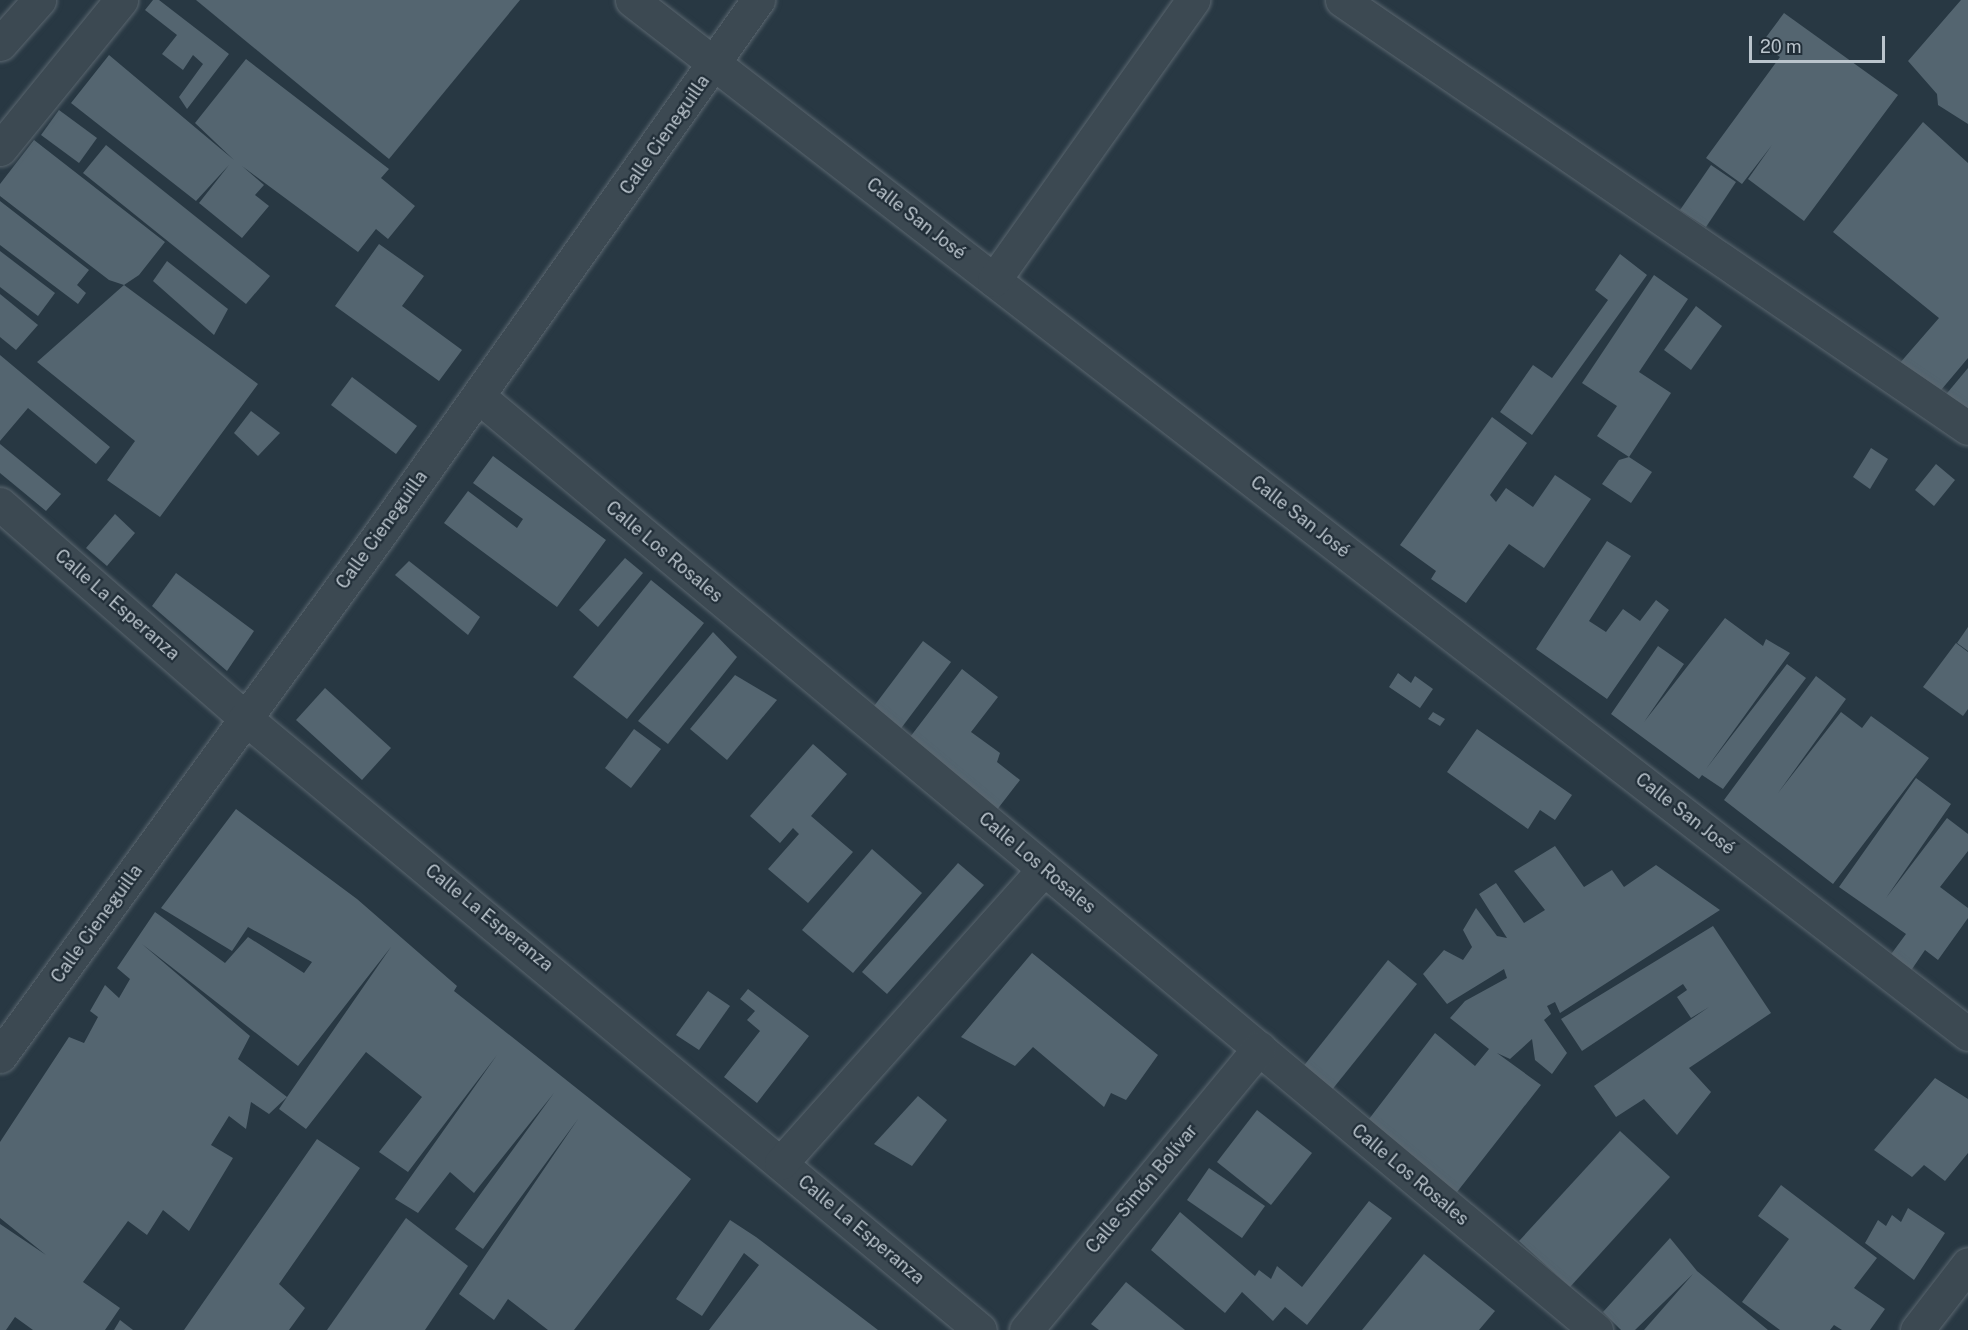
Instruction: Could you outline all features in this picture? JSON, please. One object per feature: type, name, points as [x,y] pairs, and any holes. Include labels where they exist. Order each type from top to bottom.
[{"type":"street","points":[[0,44],[39,0]]},
{"type":"street","points":[[0,149],[121,0]]},
{"type":"street","name":"Calle San José","points":[[632,0],[1968,1034]]},
{"type":"street","name":"Calle Cieneguilla","points":[[0,1056],[478,396],[715,64],[758,0]]},
{"type":"street","points":[[994,280],[1193,0]]},
{"type":"street","points":[[1342,0],[1968,428]]},
{"type":"street","name":"Calle Los Rosales","points":[[478,396],[1596,1330]]},
{"type":"street","name":"Calle La Esperanza","points":[[0,504],[245,718],[980,1330]]},
{"type":"street","points":[[781,1163],[1044,869]]},
{"type":"street","name":"Calle Simón Bolívar","points":[[1026,1330],[1259,1048]]},
{"type":"street","points":[[1917,1330],[1968,1264]]},
{"type":"building","points":[[153,0],[159,0],[229,54],[187,109],[179,97],[203,64],[193,55],[183,70],[162,54],[177,35],[145,10]]},
{"type":"building","points":[[196,0],[520,0],[389,159]]},
{"type":"building","points":[[1961,0],[1968,0],[1968,124],[1938,105],[1937,94],[1908,61]]},
{"type":"building","points":[[1784,13],[1898,95],[1804,221],[1748,179],[1772,145],[1742,184],[1706,158],[1780,57],[1761,44]]},
{"type":"building","points":[[109,55],[234,160],[195,123],[246,59],[389,169],[381,178],[415,206],[388,239],[376,229],[358,252],[242,166],[264,185],[255,195],[269,206],[242,238],[199,203],[229,165],[196,201],[71,103]]},
{"type":"building","points":[[59,110],[97,138],[79,163],[41,135]]},
{"type":"building","points":[[1923,122],[1968,163],[1968,358],[1936,396],[1899,364],[1939,318],[1833,232]]},
{"type":"building","points":[[34,140],[165,242],[139,275],[124,285],[109,280],[0,196],[0,184]]},
{"type":"building","points":[[106,145],[270,276],[246,304],[83,173]]},
{"type":"building","points":[[1711,165],[1736,182],[1706,227],[1680,210]]},
{"type":"building","points":[[0,201],[89,270],[77,285],[86,293],[78,304],[0,245]]},
{"type":"building","points":[[379,244],[424,276],[402,306],[462,350],[439,381],[335,306]]},
{"type":"building","points":[[0,251],[55,293],[38,316],[0,287]]},
{"type":"building","points":[[1620,254],[1647,275],[1532,435],[1500,412],[1533,365],[1552,378],[1608,300],[1595,290]]},
{"type":"building","points":[[167,261],[228,309],[214,335],[153,281]]},
{"type":"building","points":[[1654,275],[1688,299],[1639,372],[1671,393],[1629,457],[1597,436],[1617,406],[1582,383]]},
{"type":"building","points":[[124,285],[258,384],[160,517],[107,480],[135,441],[37,362]]},
{"type":"building","points":[[0,294],[38,325],[16,350],[0,337]]},
{"type":"building","points":[[1696,306],[1722,326],[1691,370],[1664,350]]},
{"type":"building","points":[[0,355],[110,447],[96,464],[28,408],[0,441]]},
{"type":"building","points":[[1968,368],[1968,425],[1938,404]]},
{"type":"building","points":[[352,377],[417,426],[396,454],[331,405]]},
{"type":"building","points":[[251,411],[280,433],[258,456],[234,433]]},
{"type":"building","points":[[1492,417],[1527,443],[1490,495],[1496,502],[1506,488],[1533,507],[1555,475],[1591,499],[1544,568],[1509,544],[1466,603],[1431,579],[1436,571],[1400,545]]},
{"type":"building","points":[[0,444],[61,494],[46,511],[0,473]]},
{"type":"building","points":[[1871,448],[1888,459],[1870,489],[1853,477]]},
{"type":"building","points":[[493,456],[606,540],[557,607],[444,523],[468,491],[517,528],[523,519],[473,483]]},
{"type":"building","points":[[1629,457],[1652,472],[1631,503],[1602,484],[1619,460]]},
{"type":"building","points":[[1936,464],[1955,480],[1934,506],[1915,490]]},
{"type":"building","points":[[115,514],[135,533],[107,566],[86,548]]},
{"type":"building","points":[[1607,541],[1631,556],[1589,621],[1606,632],[1623,609],[1640,621],[1656,600],[1669,610],[1607,699],[1536,649]]},
{"type":"building","points":[[625,558],[643,573],[598,627],[579,610]]},
{"type":"building","points":[[409,561],[480,617],[468,635],[395,575]]},
{"type":"building","points":[[176,573],[254,631],[227,671],[152,606]]},
{"type":"building","points":[[651,580],[704,623],[627,719],[573,677]]},
{"type":"building","points":[[1725,618],[1763,646],[1766,639],[1790,653],[1706,769],[1787,664],[1806,678],[1723,789],[1702,775],[1699,779],[1611,714],[1658,646],[1684,664],[1644,722]]},
{"type":"building","points":[[1968,627],[1968,651],[1957,643]]},
{"type":"building","points":[[713,632],[737,657],[668,744],[638,721]]},
{"type":"building","points":[[923,641],[951,662],[896,735],[868,714]]},
{"type":"building","points":[[1956,643],[1968,652],[1968,709],[1963,716],[1923,687]]},
{"type":"building","points":[[962,669],[998,697],[971,732],[1000,753],[997,762],[1020,780],[996,811],[904,745]]},
{"type":"building","points":[[1398,673],[1411,683],[1415,676],[1433,689],[1420,708],[1389,687]]},
{"type":"building","points":[[735,675],[777,700],[727,760],[690,729]]},
{"type":"building","points":[[1816,676],[1846,699],[1778,793],[1841,712],[1862,728],[1871,716],[1929,758],[1833,884],[1724,800]]},
{"type":"building","points":[[325,688],[391,748],[362,780],[296,720]]},
{"type":"building","points":[[1433,712],[1445,719],[1440,726],[1428,719]]},
{"type":"building","points":[[634,729],[661,749],[631,788],[605,768]]},
{"type":"building","points":[[1477,729],[1572,795],[1555,820],[1540,810],[1528,829],[1447,772]]},
{"type":"building","points":[[813,744],[847,774],[811,816],[853,852],[808,903],[768,869],[799,834],[793,828],[780,843],[750,816]]},
{"type":"building","points":[[1916,778],[1951,804],[1886,898],[1947,818],[1968,834],[1968,851],[1940,887],[1968,908],[1968,918],[1938,960],[1925,950],[1910,972],[1889,957],[1906,934],[1839,887]]},
{"type":"building","points":[[236,809],[357,899],[457,986],[454,991],[691,1179],[574,1330],[548,1330],[508,1299],[494,1320],[459,1294],[578,1119],[483,1249],[455,1229],[554,1093],[474,1193],[450,1172],[418,1213],[395,1199],[497,1055],[408,1172],[379,1152],[422,1097],[366,1052],[306,1129],[279,1109],[287,1097],[269,1114],[251,1102],[246,1129],[229,1116],[211,1145],[233,1158],[189,1231],[163,1210],[147,1235],[128,1221],[83,1282],[120,1308],[105,1330],[33,1330],[15,1317],[6,1330],[0,1330],[0,1224],[46,1255],[0,1218],[0,1142],[69,1037],[84,1043],[98,1017],[90,1011],[105,985],[119,998],[130,979],[117,968],[155,912],[225,963],[248,937],[304,973],[312,962],[248,927],[232,951],[161,908]],"holes":[[[142,944],[298,1066],[391,947],[287,1097],[238,1059],[250,1036]]]},
{"type":"building","points":[[1555,846],[1584,887],[1612,870],[1624,887],[1656,865],[1720,910],[1560,1013],[1555,1002],[1547,1006],[1551,1014],[1544,1020],[1567,1053],[1552,1074],[1535,1060],[1532,1039],[1510,1059],[1497,1053],[1541,1085],[1457,1192],[1419,1167],[1369,1119],[1435,1033],[1475,1066],[1489,1049],[1450,1018],[1465,1001],[1507,978],[1504,969],[1447,1004],[1423,974],[1444,950],[1463,960],[1472,947],[1463,930],[1476,908],[1497,936],[1507,938],[1479,894],[1496,883],[1524,923],[1545,910],[1514,871]]},
{"type":"building","points":[[872,849],[922,893],[853,973],[802,930]]},
{"type":"building","points":[[958,863],[984,885],[887,994],[862,972]]},
{"type":"building","points":[[1713,926],[1771,1013],[1689,1068],[1711,1092],[1677,1135],[1644,1099],[1616,1117],[1594,1086],[1709,1007],[1691,1018],[1677,997],[1687,990],[1683,984],[1582,1051],[1561,1019]]},
{"type":"building","points":[[1032,953],[1158,1055],[1126,1100],[1111,1093],[1104,1107],[1033,1047],[1015,1066],[961,1037]]},
{"type":"building","points":[[1388,960],[1417,984],[1331,1091],[1302,1068]]},
{"type":"building","points":[[748,989],[809,1036],[757,1103],[724,1077],[760,1031],[747,1020],[755,1011],[740,999]]},
{"type":"building","points":[[708,991],[730,1006],[699,1050],[676,1035]]},
{"type":"building","points":[[1935,1078],[1968,1099],[1968,1153],[1945,1181],[1924,1165],[1912,1177],[1874,1150]]},
{"type":"building","points":[[918,1096],[947,1120],[912,1166],[874,1144]]},
{"type":"building","points":[[1257,1110],[1312,1153],[1271,1205],[1217,1162]]},
{"type":"building","points":[[1620,1131],[1670,1177],[1570,1287],[1519,1241]]},
{"type":"building","points":[[317,1139],[360,1168],[279,1284],[305,1308],[289,1330],[184,1330]]},
{"type":"building","points":[[1209,1168],[1265,1206],[1242,1238],[1187,1200]]},
{"type":"building","points":[[1781,1185],[1877,1258],[1854,1288],[1885,1309],[1870,1330],[1842,1330],[1834,1325],[1830,1330],[1780,1330],[1742,1302],[1789,1239],[1758,1216]]},
{"type":"building","points":[[1369,1201],[1392,1218],[1307,1325],[1285,1307],[1273,1321],[1242,1292],[1225,1313],[1151,1250],[1180,1212],[1255,1276],[1259,1270],[1271,1279],[1277,1266],[1302,1287]]},
{"type":"building","points":[[1908,1208],[1945,1233],[1914,1280],[1865,1243],[1878,1220],[1886,1226],[1892,1215],[1901,1222]]},
{"type":"building","points":[[406,1218],[468,1266],[425,1330],[327,1330]]},
{"type":"building","points":[[730,1220],[756,1237],[878,1330],[709,1330],[759,1265],[744,1253],[702,1316],[676,1299]]},
{"type":"building","points":[[1670,1238],[1697,1271],[1768,1330],[1644,1330],[1693,1274],[1635,1330],[1621,1330],[1603,1312]]},
{"type":"building","points":[[1424,1254],[1495,1311],[1479,1330],[1362,1330]]},
{"type":"building","points":[[1126,1282],[1185,1330],[1099,1330],[1091,1324]]},
{"type":"building","points":[[120,1320],[133,1330],[114,1330]]}]
